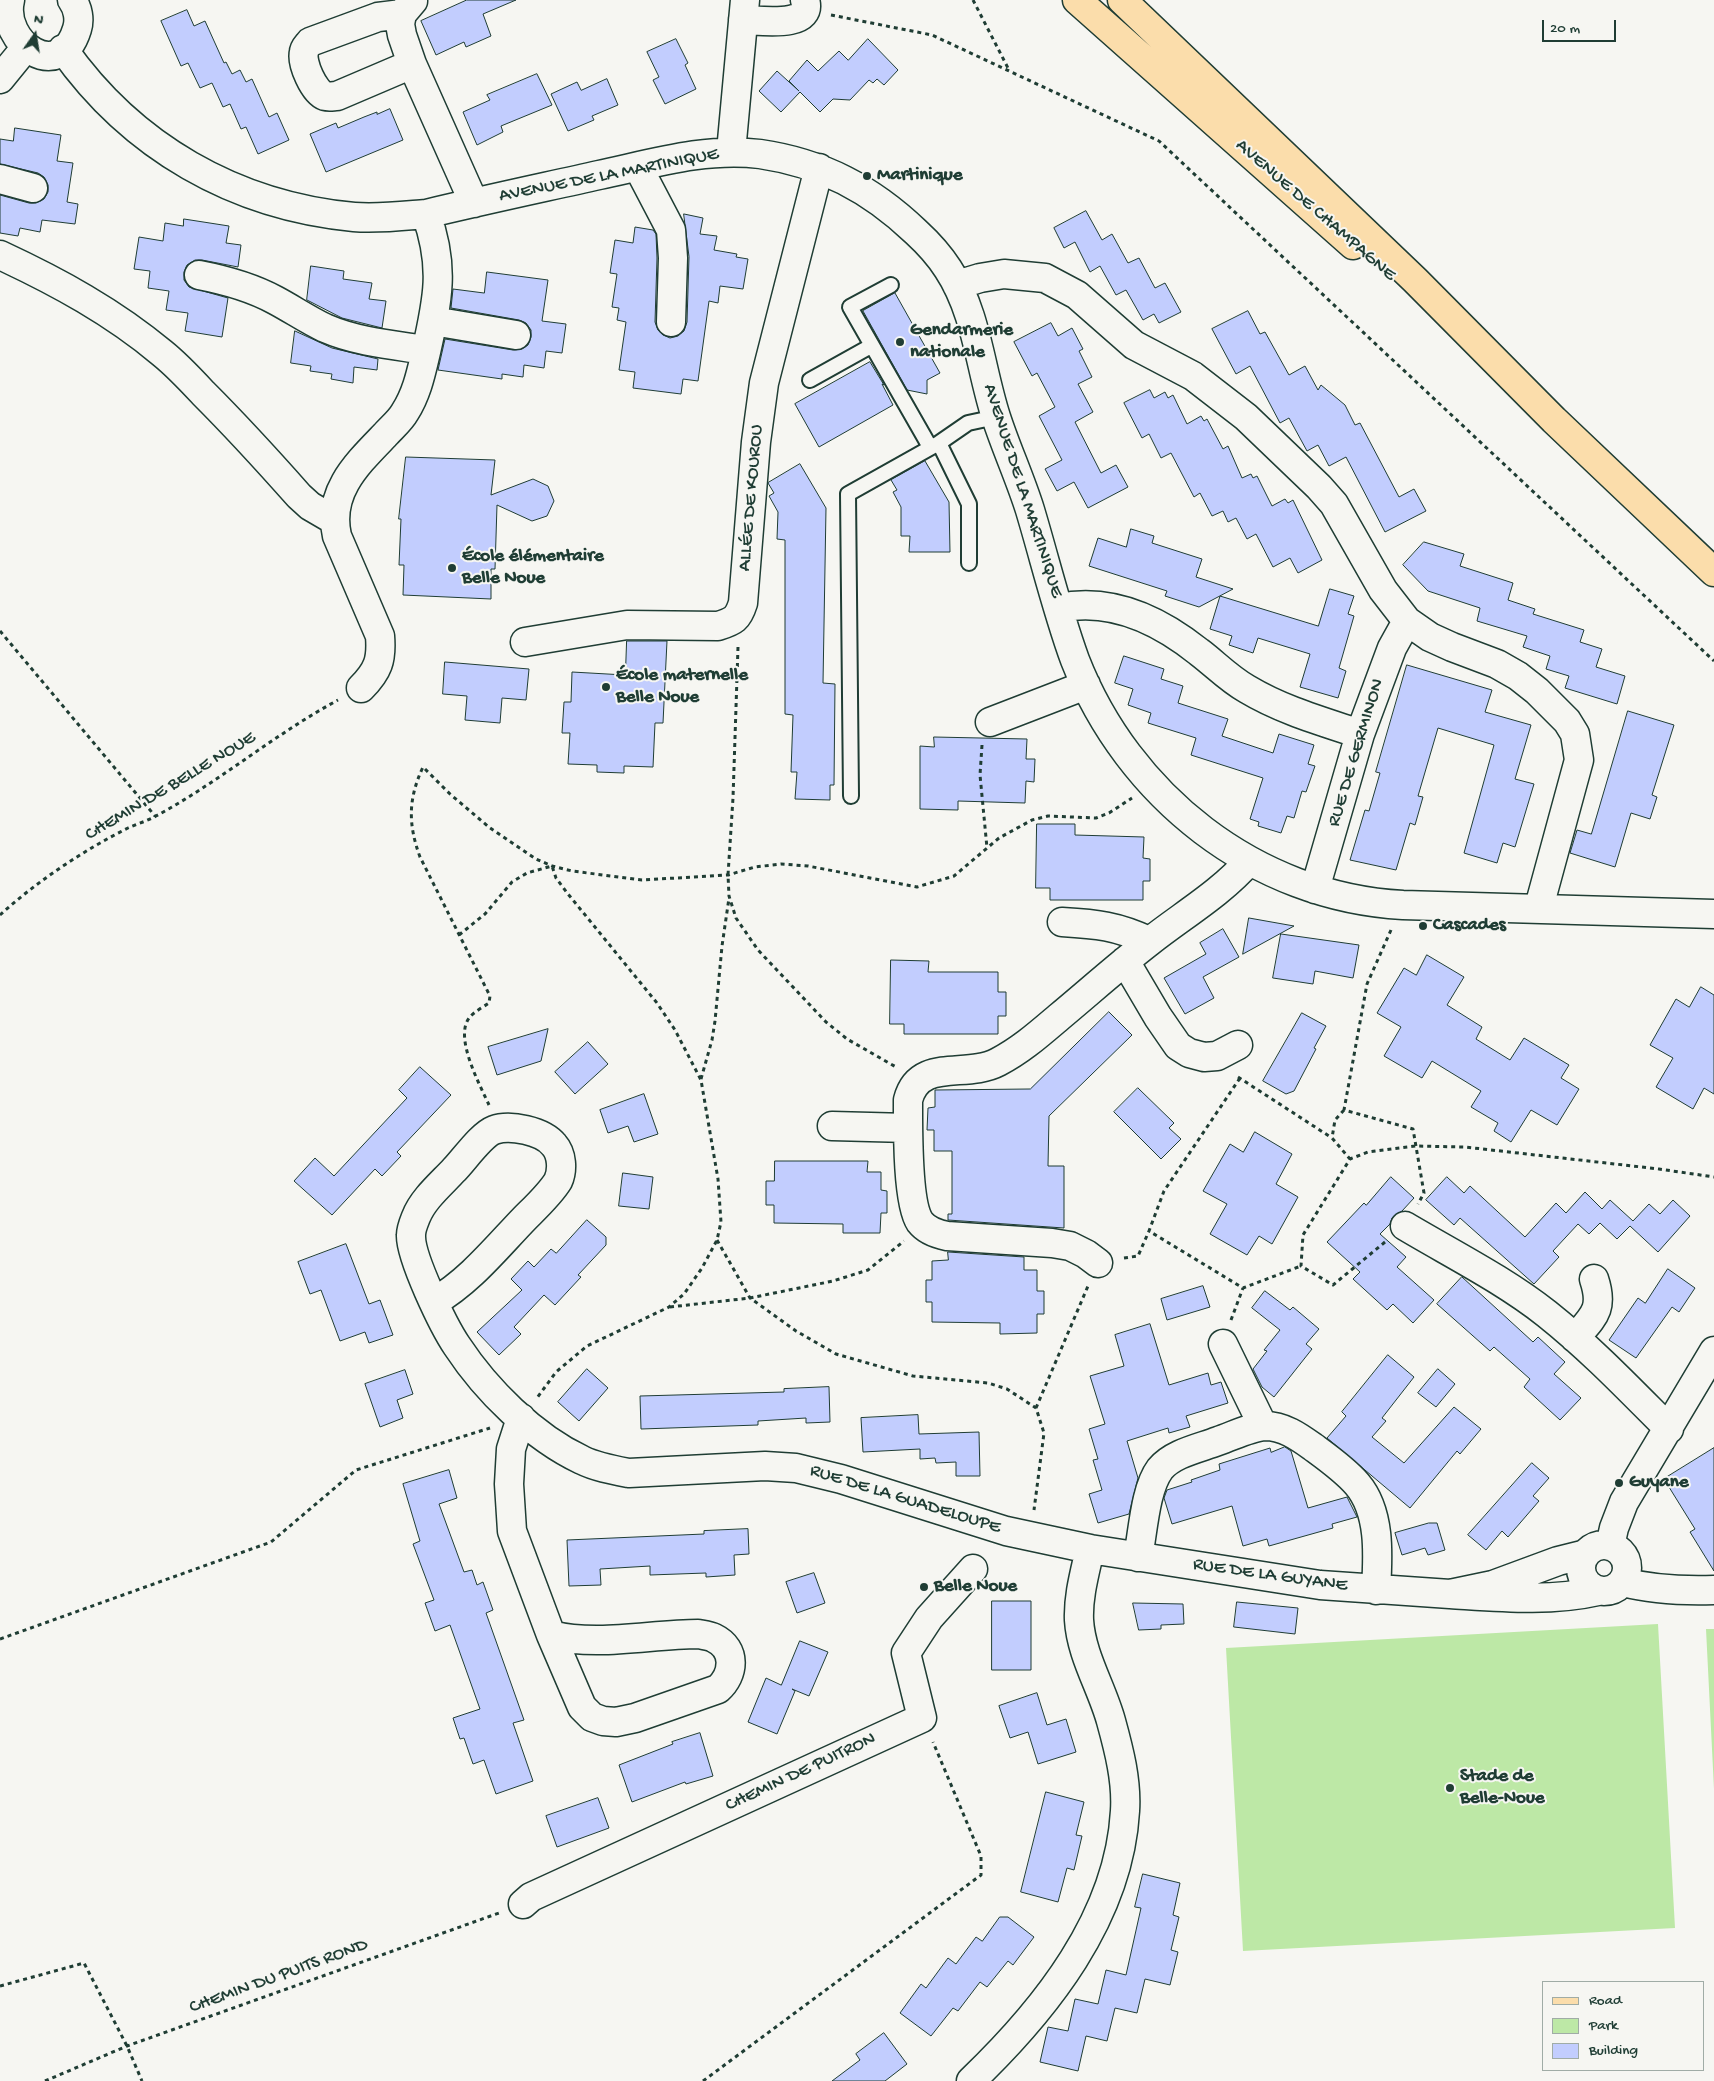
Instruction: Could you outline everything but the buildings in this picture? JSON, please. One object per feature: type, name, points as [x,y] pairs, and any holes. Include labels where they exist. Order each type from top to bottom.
[{"type":"main road","name":"AVENUE DE CHAMPAGNE","points":[[1077,0],[1294,194],[1554,420]]},
{"type":"main road","points":[[1122,0],[1415,280],[1554,420],[1714,572]]},
{"type":"street","points":[[6,2],[4,17],[6,30],[12,42],[22,52],[36,56],[50,55],[64,49],[72,40],[77,28],[77,1]]},
{"type":"street","points":[[731,152],[744,10],[794,20],[802,16],[805,5]]},
{"type":"street","points":[[408,7],[310,42],[304,51],[303,59],[311,82],[318,91],[326,96],[337,96],[412,64]]},
{"type":"street","points":[[408,7],[400,24],[402,35],[412,64],[474,203]]},
{"type":"street","name":"AVENUE DE LA MARTINIQUE","points":[[64,49],[96,90],[127,120],[179,161],[212,179],[256,197],[293,208],[354,217],[386,218],[426,214],[707,153],[731,152],[783,158],[840,176],[892,209],[934,250],[949,269],[971,319],[996,417],[1029,506],[1075,659],[1086,685],[1107,725],[1129,758],[1152,784],[1215,841],[1249,861],[1315,889],[1353,899],[1403,905],[1714,914]]},
{"type":"street","points":[[0,79],[22,52]]},
{"type":"street","points":[[638,167],[671,230],[674,258],[671,322]]},
{"type":"street","name":"ALLÉE DE KOUROU","points":[[739,616],[743,603],[754,462],[764,383],[819,168]]},
{"type":"street","points":[[0,179],[33,188]]},
{"type":"street","points":[[361,688],[372,677],[378,664],[381,652],[380,636],[337,536],[334,520],[337,502],[347,478],[404,415],[413,400],[420,380],[433,321],[439,280],[434,236],[426,214]]},
{"type":"street","points":[[0,255],[56,281],[137,333],[164,355],[205,395],[299,496],[310,506],[334,520]]},
{"type":"street","points":[[957,285],[980,278],[1004,274],[1045,278],[1077,295],[1134,345],[1193,376],[1246,417],[1319,487],[1334,504],[1383,590],[1407,621],[1430,637],[1497,664],[1518,676],[1537,691],[1561,715],[1575,734],[1579,760],[1539,908]]},
{"type":"street","points":[[199,275],[225,280],[247,288],[272,299],[325,328],[349,337],[426,350]]},
{"type":"street","points":[[433,321],[516,335]]},
{"type":"street","points":[[1059,608],[1077,604],[1109,607],[1148,618],[1167,628],[1245,688],[1272,703],[1360,734]]},
{"type":"street","points":[[525,642],[627,625],[718,626],[731,622],[739,616]]},
{"type":"street","name":"RUE DE GERMINON","points":[[1315,889],[1360,734],[1392,648],[1407,621]]},
{"type":"street","points":[[990,722],[1086,685]]},
{"type":"street","points":[[1098,1263],[1070,1246],[1052,1242],[946,1236],[934,1233],[925,1227],[919,1221],[915,1208],[908,1128],[908,1100],[911,1088],[918,1080],[929,1074],[978,1069],[995,1064],[1020,1050],[1149,941],[1218,892],[1249,861]]},
{"type":"street","points":[[1062,922],[1100,924],[1131,933],[1149,941]]},
{"type":"street","points":[[1125,961],[1178,1046],[1189,1053],[1207,1057],[1217,1056],[1238,1045]]},
{"type":"street","points":[[832,1126],[908,1128]]},
{"type":"street","points":[[434,1302],[465,1281],[542,1200],[558,1180],[561,1158],[554,1144],[538,1134],[519,1128],[494,1130]]},
{"type":"street","name":"RUE DE LA GUADELOUPE","points":[[494,1130],[481,1140],[424,1202],[416,1215],[411,1236],[414,1254],[447,1332],[463,1356],[494,1394],[557,1446],[582,1460],[629,1473],[766,1466],[796,1468],[841,1479],[1006,1531],[1090,1549]]},
{"type":"street","points":[[1405,1226],[1504,1285],[1546,1313],[1575,1338],[1669,1429]]},
{"type":"street","points":[[1575,1338],[1596,1313],[1599,1303],[1594,1279]]},
{"type":"street","points":[[1223,1344],[1263,1426]]},
{"type":"street","points":[[1714,1352],[1624,1502],[1614,1528],[1598,1550],[1581,1562],[1584,1580],[1590,1587],[1714,1590]]},
{"type":"street","points":[[521,1418],[511,1449],[509,1491],[512,1531],[551,1635],[582,1707],[592,1717],[603,1721],[616,1722],[635,1718],[718,1689],[726,1682],[731,1671],[730,1656],[722,1644],[714,1638],[698,1634],[586,1640],[566,1639],[551,1635]]},
{"type":"street","points":[[1138,1557],[1148,1502],[1154,1482],[1161,1468],[1175,1457],[1263,1426],[1271,1426],[1295,1434],[1346,1473],[1364,1493],[1372,1514],[1378,1544],[1376,1590]]},
{"type":"street","points":[[970,2081],[990,2062],[1040,2006],[1066,1971],[1094,1924],[1110,1886],[1119,1856],[1125,1810],[1125,1786],[1111,1720],[1088,1656],[1080,1622],[1080,1603],[1090,1549]]},
{"type":"street","name":"RUE DE LA GUYANE","points":[[1090,1549],[1290,1580],[1376,1590],[1516,1598],[1577,1596],[1611,1587]]},
{"type":"street","points":[[1598,1550],[1618,1550],[1624,1556],[1628,1565],[1627,1574],[1611,1587]]},
{"type":"street","name":"RUE DE LA GUYANE","points":[[1450,1594],[1493,1585],[1558,1561],[1598,1550]]},
{"type":"street","points":[[922,1718],[906,1653],[929,1618],[973,1570]]},
{"type":"street","name":"CHEMIN DE PUITRON","points":[[523,1904],[531,1897],[922,1718]]},
{"type":"lane","points":[[891,285],[850,307],[969,504],[969,563]]},
{"type":"lane","points":[[810,380],[872,346]]},
{"type":"lane","points":[[851,796],[848,494],[934,445],[968,423],[996,417]]},
{"type":"path","points":[[973,0],[1009,70]]},
{"type":"path","points":[[805,5],[932,35],[1159,142],[1714,661]]},
{"type":"path","points":[[701,1080],[716,1021],[722,946],[729,896],[728,875],[733,798],[739,616]]},
{"type":"path","points":[[0,631],[150,812],[156,816]]},
{"type":"path","name":"CHEMIN DE BELLE NOUE","points":[[0,916],[17,900],[58,870],[128,829],[156,816],[250,758],[309,716],[361,688]]},
{"type":"path","points":[[987,849],[980,775],[983,735],[990,722]]},
{"type":"path","points":[[494,1130],[491,1111],[467,1050],[464,1037],[465,1026],[470,1017],[489,1003],[490,996],[415,843],[410,817],[412,796],[423,767],[450,794],[490,828],[536,860],[572,871],[642,880],[728,875],[755,867],[781,864],[808,866],[917,887],[954,876],[999,838],[1032,820],[1048,816],[1096,818],[1109,813],[1152,784]]},
{"type":"path","points":[[459,935],[485,914],[512,882],[527,873],[552,866]]},
{"type":"path","points":[[0,1639],[271,1542],[356,1470],[521,1418],[556,1372],[587,1346],[669,1307],[684,1294],[702,1268],[717,1240],[720,1222],[718,1179],[701,1080],[679,1037],[657,1003],[568,894],[556,878],[552,866]]},
{"type":"path","points":[[729,896],[736,918],[758,950],[826,1022],[847,1039],[918,1080]]},
{"type":"path","points":[[1332,1138],[1335,1120],[1344,1110],[1367,984],[1403,905]]},
{"type":"path","points":[[1207,1057],[1332,1138],[1350,1159]]},
{"type":"path","points":[[1036,1408],[1098,1263],[1138,1256],[1164,1191],[1240,1078]]},
{"type":"path","points":[[1301,1266],[1333,1285],[1405,1226],[1424,1193],[1414,1129],[1344,1110]]},
{"type":"path","points":[[1301,1266],[1303,1235],[1350,1159],[1368,1152],[1416,1146],[1465,1147],[1659,1169],[1714,1178]]},
{"type":"path","points":[[669,1307],[750,1298],[815,1285],[868,1270],[898,1244],[925,1227]]},
{"type":"path","points":[[1149,1231],[1243,1288]]},
{"type":"path","points":[[717,1240],[750,1298],[796,1331],[836,1354],[913,1376],[1007,1388],[1036,1408],[1044,1432],[1030,1536]]},
{"type":"path","points":[[1223,1344],[1243,1288],[1301,1266]]},
{"type":"path","points":[[703,2081],[981,1875],[982,1856],[922,1718]]},
{"type":"path","name":"CHEMIN DU PUITS ROND","points":[[45,2081],[127,2046],[523,1904]]},
{"type":"path","points":[[0,1986],[84,1963],[127,2046],[142,2081]]},
{"type":"green space","name":"Stade de Belle-Noue","points":[[1658,1624],[1675,1928],[1243,1951],[1226,1648]]},
{"type":"green space","points":[[1706,1629],[1714,1629],[1714,1789]]},
{"type":"place","name":"Martinique","points":[[867,176]]},
{"type":"place","name":"Gendarmerie nationale","points":[[900,342]]},
{"type":"place","name":"École élémentaire Belle Noue","points":[[452,568]]},
{"type":"place","name":"École maternelle Belle Noue","points":[[606,687]]},
{"type":"place","name":"Cascades","points":[[1423,926]]},
{"type":"place","name":"Guyane","points":[[1619,1483]]},
{"type":"place","name":"Belle Noue","points":[[924,1587]]},
{"type":"place","name":"Stade de Belle-Noue","points":[[1450,1788]]}]
